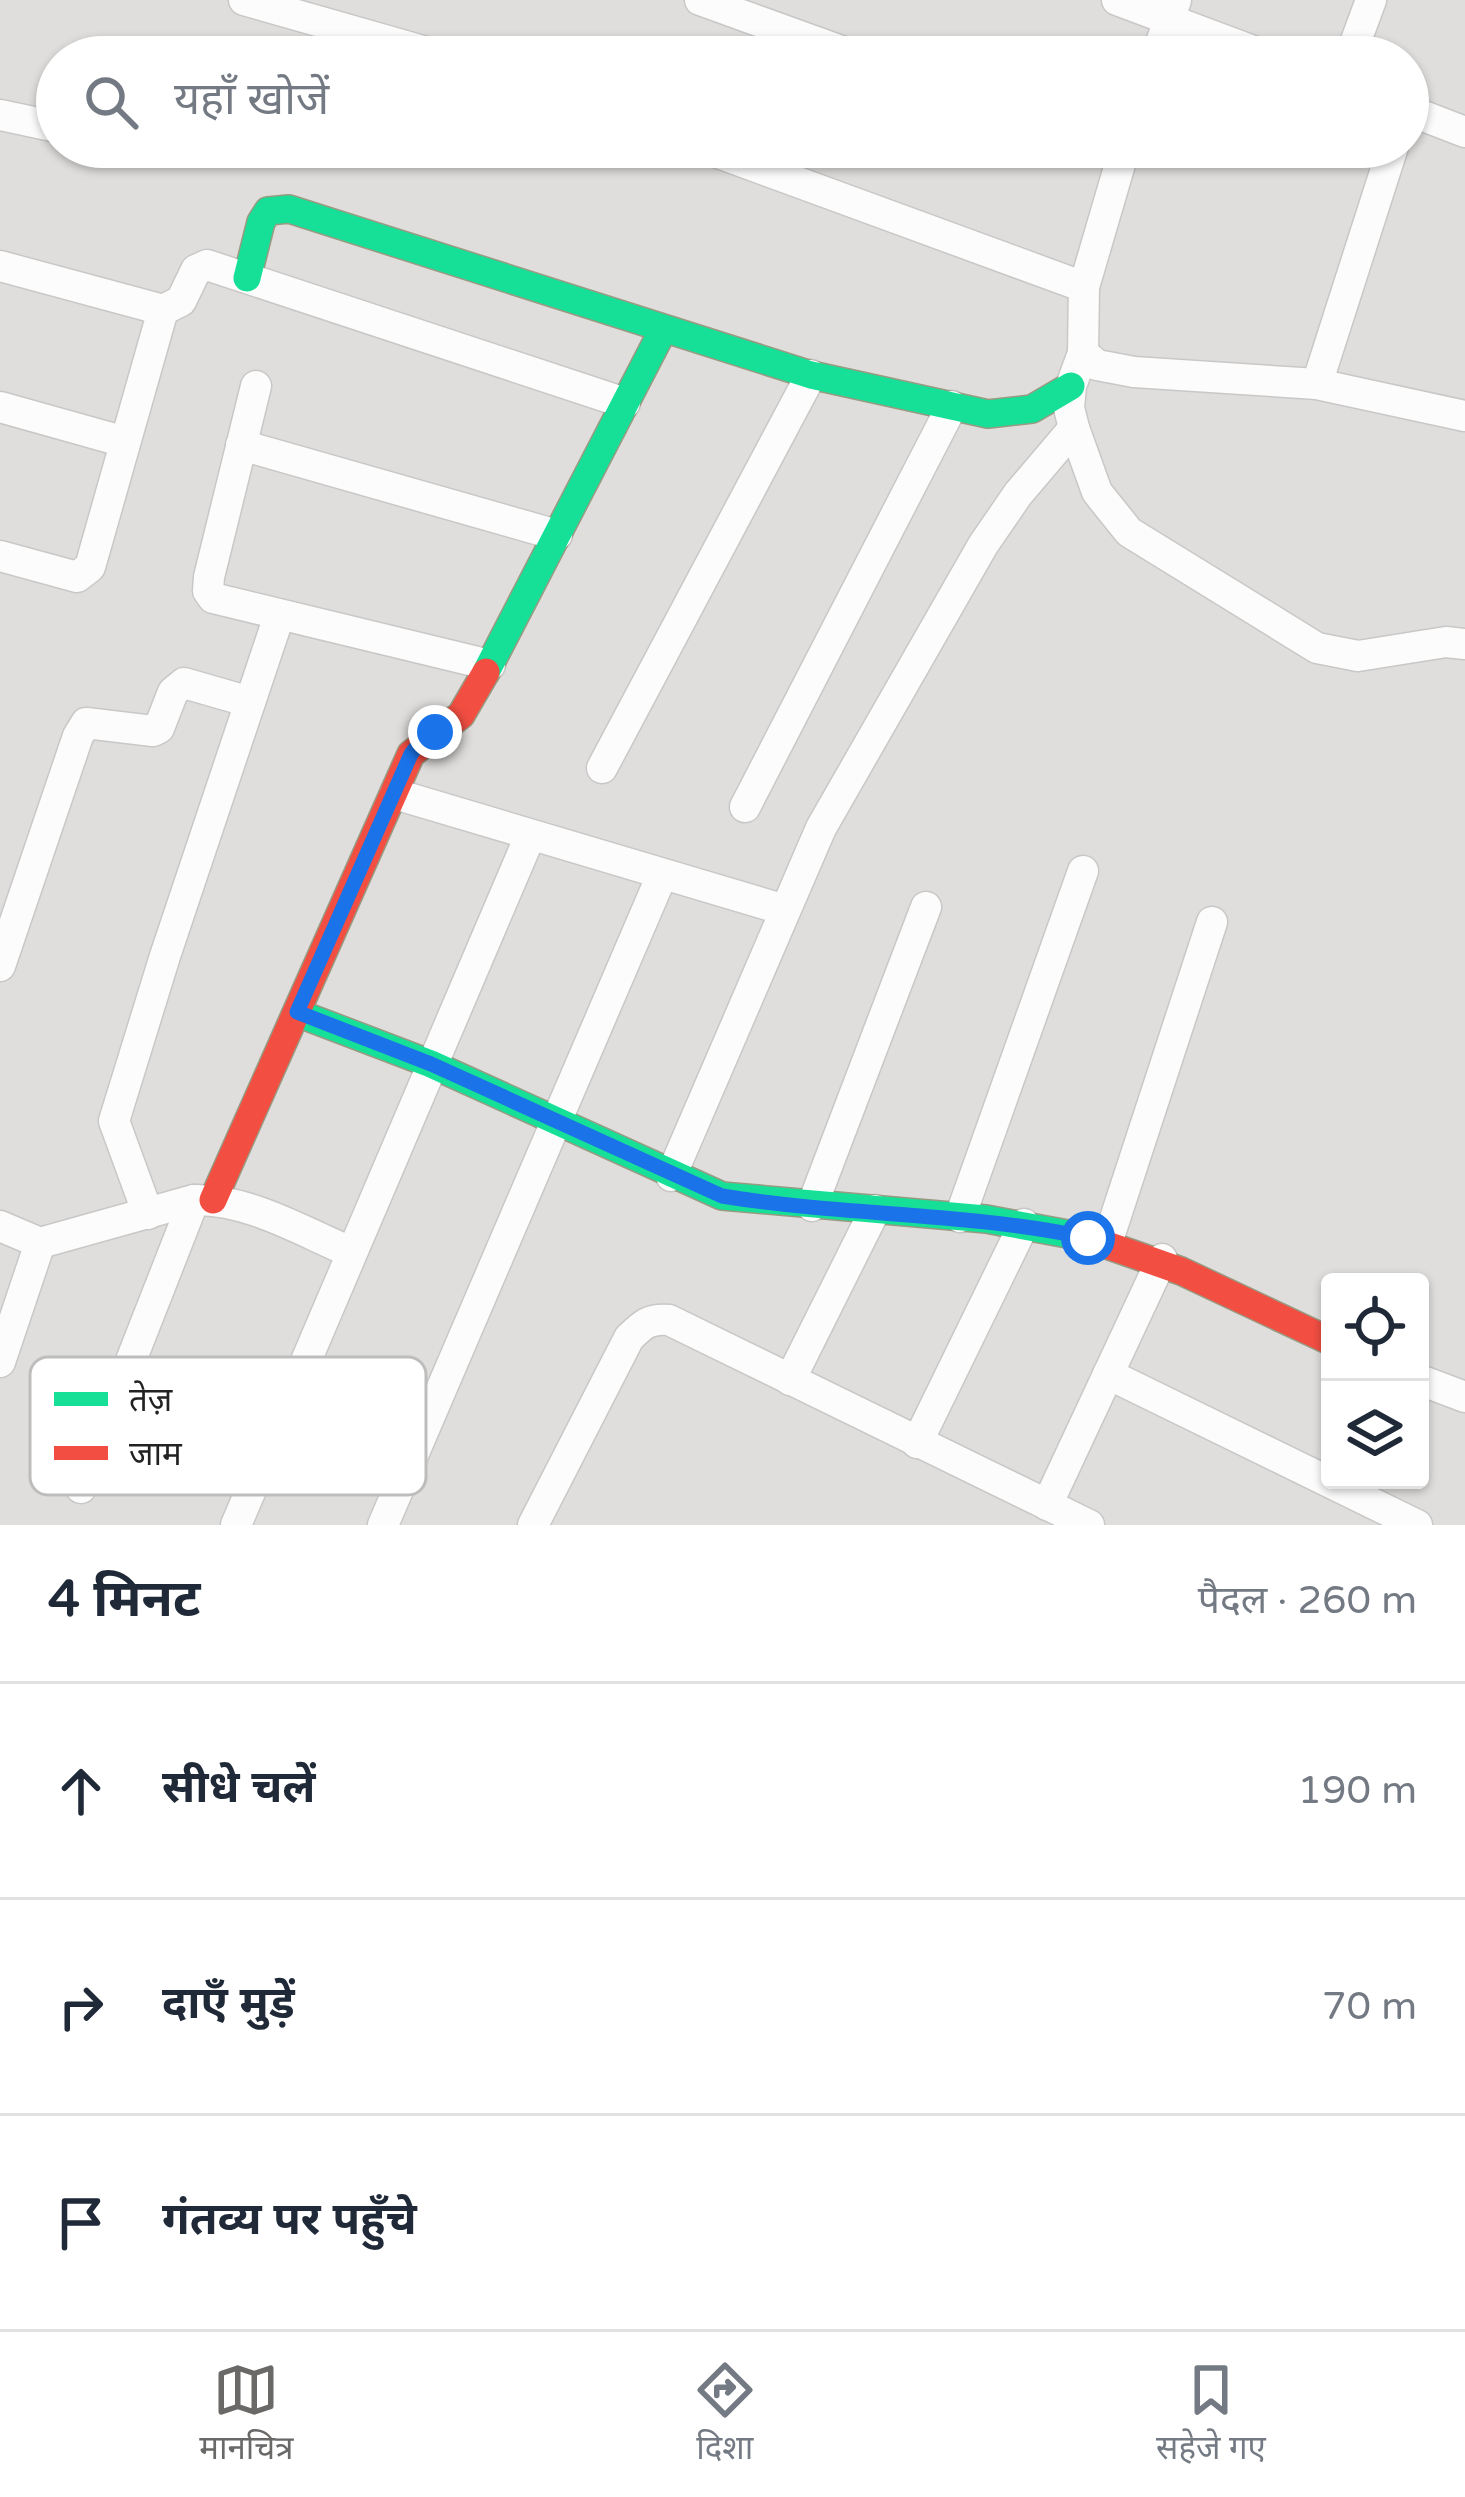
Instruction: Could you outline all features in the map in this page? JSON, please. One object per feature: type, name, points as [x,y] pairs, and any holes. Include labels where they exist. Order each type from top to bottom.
[{"type":"street","points":[[244,0],[370,36]]},
{"type":"street","points":[[700,0],[800,36]]},
{"type":"street","points":[[1117,0],[1173,9],[1227,36]]},
{"type":"street","points":[[1358,36],[1371,0]]},
{"type":"street","points":[[0,116],[36,123]]},
{"type":"street","points":[[1429,118],[1465,132]]},
{"type":"street","points":[[759,168],[1084,287]]},
{"type":"street","points":[[1113,168],[1084,287],[1083,353],[1071,386],[1074,428],[1096,492],[1129,532],[1316,648],[1358,656],[1446,642],[1465,644]]},
{"type":"street","points":[[1316,384],[1386,168]]},
{"type":"street","points":[[247,278],[268,211],[290,208],[812,375],[1018,416],[1071,386]]},
{"type":"street","points":[[0,266],[163,310],[182,301],[201,265],[626,403]]},
{"type":"street","points":[[0,556],[77,577],[85,575],[163,310]]},
{"type":"street","points":[[136,1357],[203,1200],[297,1012],[411,754],[421,741],[460,718],[663,330]]},
{"type":"street","points":[[1083,353],[1096,365],[1134,372],[1316,384],[1465,416]]},
{"type":"street","points":[[602,768],[812,375]]},
{"type":"street","points":[[256,386],[208,591],[213,598],[490,665]]},
{"type":"street","points":[[745,807],[952,406]]},
{"type":"street","points":[[0,407],[125,442]]},
{"type":"street","points":[[671,1176],[820,828],[983,545],[1018,494],[1074,428]]},
{"type":"street","points":[[241,445],[557,535]]},
{"type":"street","points":[[148,1214],[114,1121],[279,616]]},
{"type":"street","points":[[0,966],[86,723],[152,731],[159,728],[172,692],[184,682],[250,702]]},
{"type":"street","points":[[395,794],[784,910]]},
{"type":"street","points":[[307,1357],[530,836]]},
{"type":"street","points":[[960,1217],[1083,871]]},
{"type":"street","points":[[426,1424],[662,875]]},
{"type":"street","points":[[812,1206],[926,907]]},
{"type":"street","points":[[1107,1243],[1212,922]]},
{"type":"street","points":[[297,1012],[556,1118],[722,1196],[1024,1224],[1107,1243],[1162,1259],[1321,1336]]},
{"type":"street","points":[[0,1226],[40,1243],[203,1200],[239,1204],[351,1252]]},
{"type":"street","points":[[790,1380],[875,1210]]},
{"type":"street","points":[[917,1443],[1024,1224]]},
{"type":"street","points":[[0,1362],[40,1243]]},
{"type":"street","points":[[1047,1505],[1162,1259]]},
{"type":"street","points":[[533,1525],[629,1338],[645,1322],[669,1320],[1089,1525]]},
{"type":"street","points":[[1108,1374],[1417,1525]]},
{"type":"street","points":[[1423,1381],[1465,1397]]},
{"type":"street","points":[[236,1525],[249,1495]]},
{"type":"street","points":[[383,1525],[396,1495]]},
{"type":"shaded area","points":[[0,0],[1465,0],[1465,1525],[0,1525]]},
{"type":"traffic: fast","points":[[247,278],[261,222],[268,211],[289,209],[811,375],[988,414],[1032,409],[1071,386]]},
{"type":"traffic: fast","points":[[486,672],[663,330]]},
{"type":"traffic: fast","points":[[297,1013],[431,1064],[722,1196],[986,1219],[1084,1237]]},
{"type":"traffic: jam","points":[[213,1200],[411,754],[461,715],[486,672]]},
{"type":"traffic: jam","points":[[1084,1237],[1181,1271],[1321,1337]]},
{"type":"route","points":[[435,732],[411,754],[297,1012],[556,1118],[722,1196],[768,1204],[1024,1224],[1088,1238]]}]
